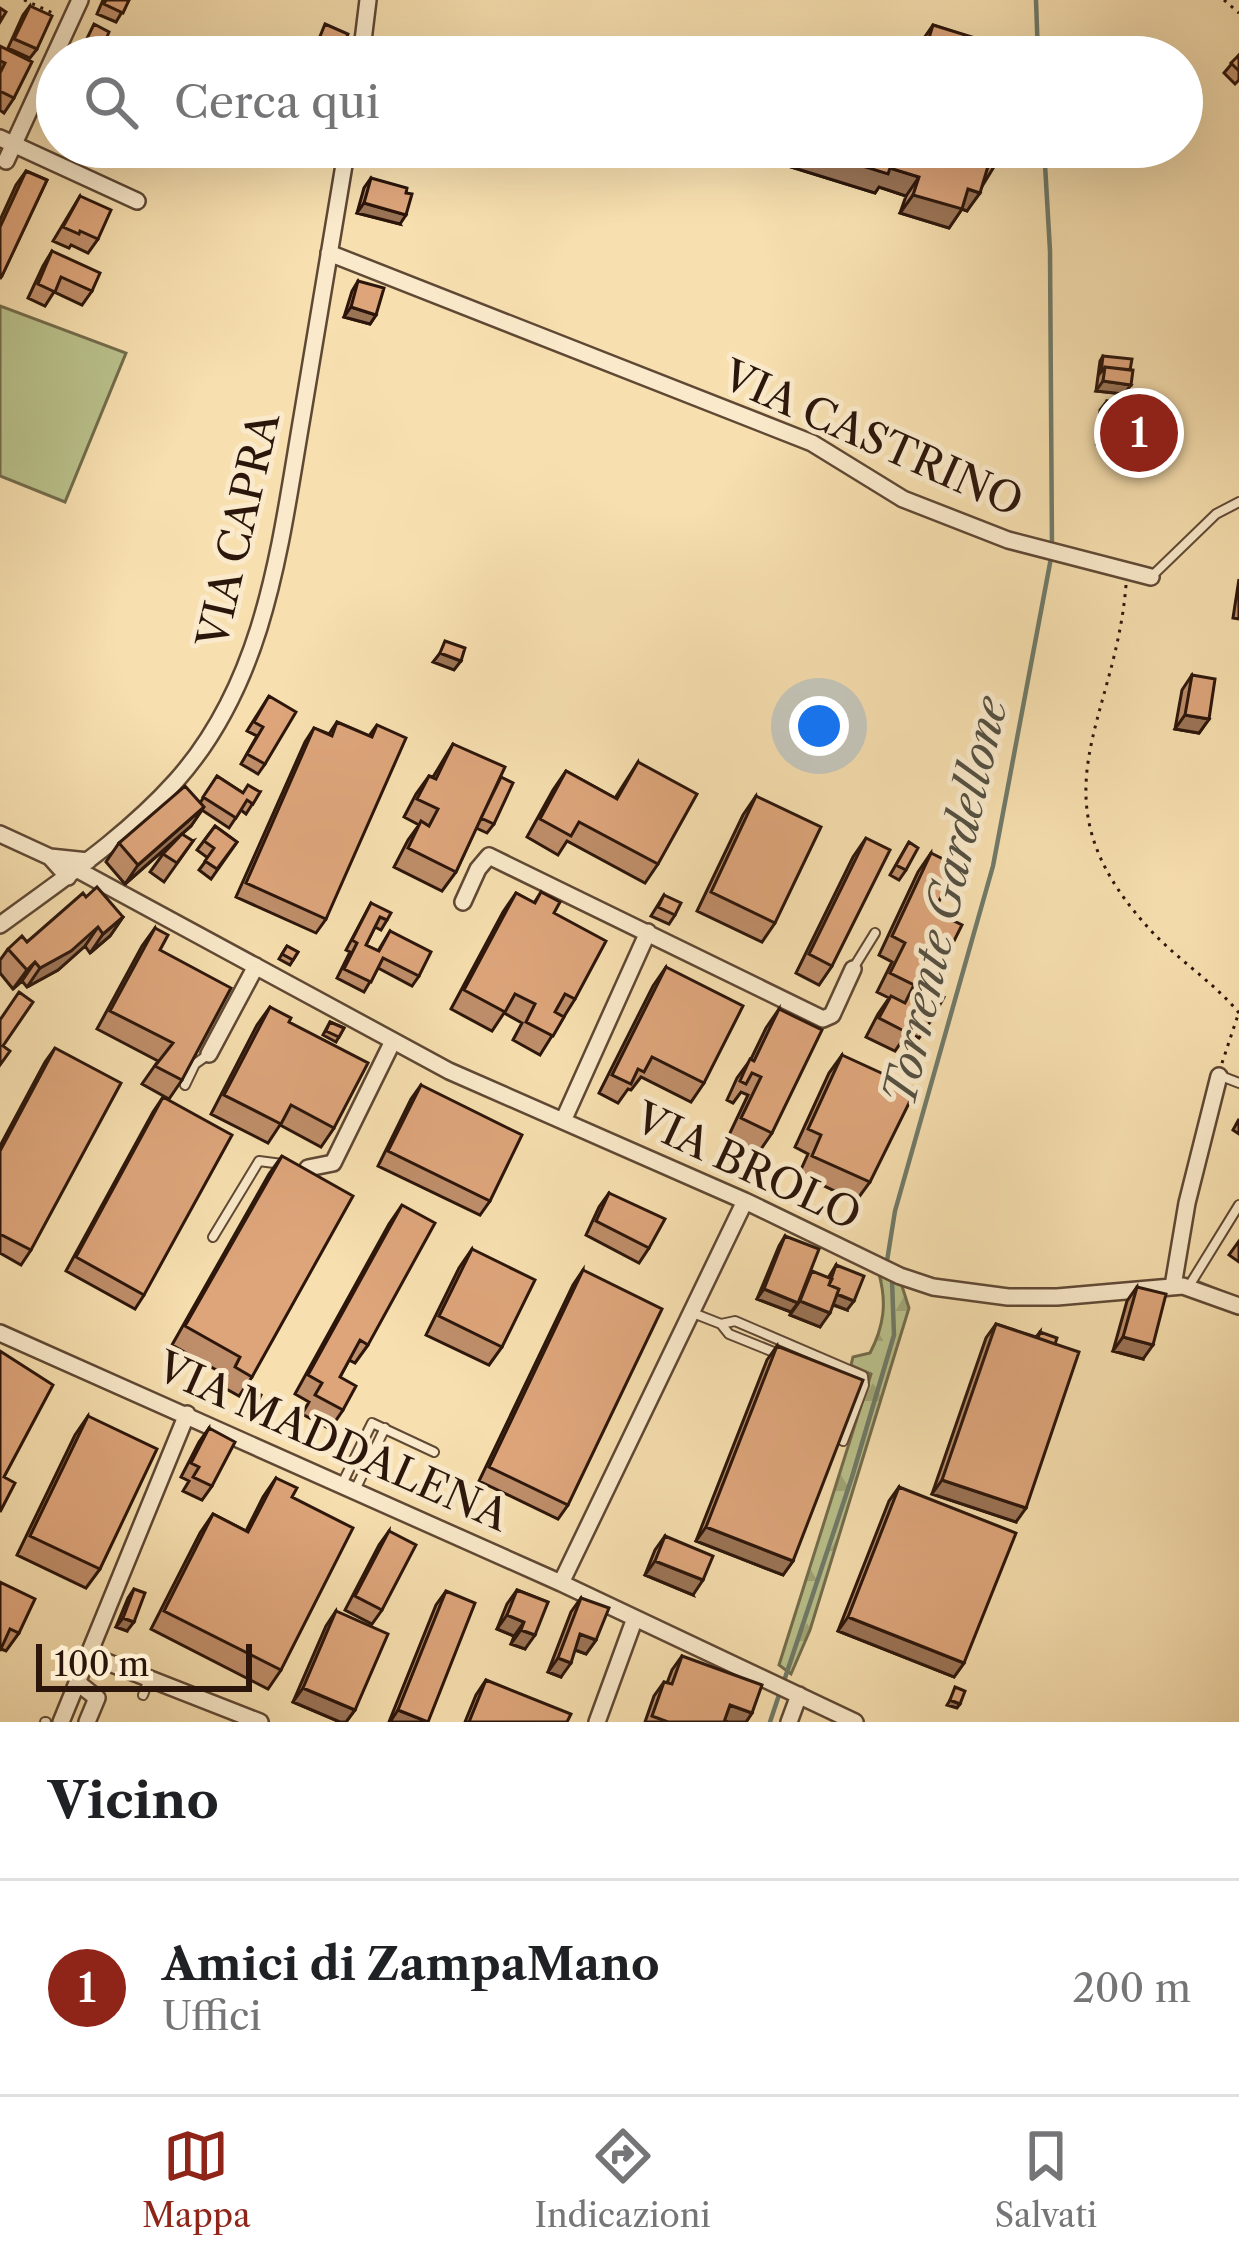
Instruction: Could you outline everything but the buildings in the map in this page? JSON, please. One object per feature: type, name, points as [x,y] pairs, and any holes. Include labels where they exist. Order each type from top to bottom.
[{"type":"street","points":[[63,36],[80,0]]},
{"type":"street","points":[[364,36],[368,0]]},
{"type":"street","points":[[36,92],[5,155],[36,166]]},
{"type":"street","points":[[42,168],[137,201]]},
{"type":"street","name":"VIA CAPRA","points":[[0,925],[78,869],[176,781],[214,730],[249,660],[279,548],[343,168]]},
{"type":"street","name":"VIA CASTRINO","points":[[329,253],[812,443],[903,499],[1008,540],[1151,577]]},
{"type":"street","name":"VIA BROLO","points":[[0,834],[78,869],[449,1071],[745,1201],[900,1276],[933,1287],[1008,1297],[1180,1287],[1239,1306]]},
{"type":"street","points":[[463,902],[489,856],[823,1019],[832,1015],[853,968]]},
{"type":"street","name":"VIA BROLO","points":[[50,857],[78,869]]},
{"type":"street","points":[[563,1121],[649,932]]},
{"type":"street","points":[[209,1054],[256,966]]},
{"type":"street","points":[[308,1168],[333,1163],[393,1041]]},
{"type":"street","points":[[1180,1287],[1187,1203],[1219,1076]]},
{"type":"street","points":[[561,1583],[745,1201]]},
{"type":"street","name":"VIA MADDALENA","points":[[0,1333],[561,1583],[855,1722]]},
{"type":"street","points":[[65,1719],[187,1414]]},
{"type":"street","points":[[597,1722],[635,1618]]},
{"type":"street","points":[[89,1655],[260,1722]]},
{"type":"street","points":[[78,1683],[97,1698],[87,1722]]},
{"type":"street","points":[[789,1722],[799,1695]]},
{"type":"lane","name":"VIA CASTRINO","points":[[1151,577],[1216,514],[1239,502]]},
{"type":"lane","points":[[853,968],[874,932]]},
{"type":"lane","points":[[185,1084],[195,1064],[209,1054]]},
{"type":"lane","points":[[1219,1076],[1239,1083]]},
{"type":"lane","points":[[212,1237],[260,1161],[308,1168]]},
{"type":"lane","points":[[1180,1287],[1239,1204]]},
{"type":"lane","points":[[692,1312],[721,1324],[729,1334],[788,1357]]},
{"type":"lane","points":[[721,1324],[735,1321],[863,1376],[843,1441]]},
{"type":"lane","points":[[348,1487],[372,1423],[434,1452]]},
{"type":"lane","points":[[143,1695],[149,1678]]},
{"type":"lane","points":[[172,1707],[179,1690]]},
{"type":"path","points":[[24,0],[70,22]]},
{"type":"path","points":[[1224,0],[1239,13]]},
{"type":"path","points":[[1127,572],[1124,612],[1090,739],[1082,796],[1102,864],[1143,922],[1239,1013],[1219,1076]]},
{"type":"green space","points":[[0,306],[126,353],[65,502],[0,476]]},
{"type":"green space","points":[[879,1274],[901,1283],[909,1308],[810,1630],[791,1674],[779,1665],[871,1374],[851,1365],[853,1357],[870,1353],[878,1333],[883,1314]]},
{"type":"waterway","name":"Torrente Gardellone","points":[[1036,0],[1037,36]]},
{"type":"waterway","name":"Torrente Gardellone","points":[[1045,168],[1052,549]]},
{"type":"waterway","name":"Torrente Gardellone","points":[[887,1261],[895,1211],[993,866],[1051,558]]},
{"type":"waterway","name":"Torrente Gardellone","points":[[785,1678],[894,1335],[892,1280]]},
{"type":"waterway","points":[[1195,1281],[1234,1297]]},
{"type":"waterway","name":"Torrente Gardellone","points":[[770,1722],[779,1695]]},
{"type":"place","name":"Amici di ZampaMano","points":[[1139,433]]}]
